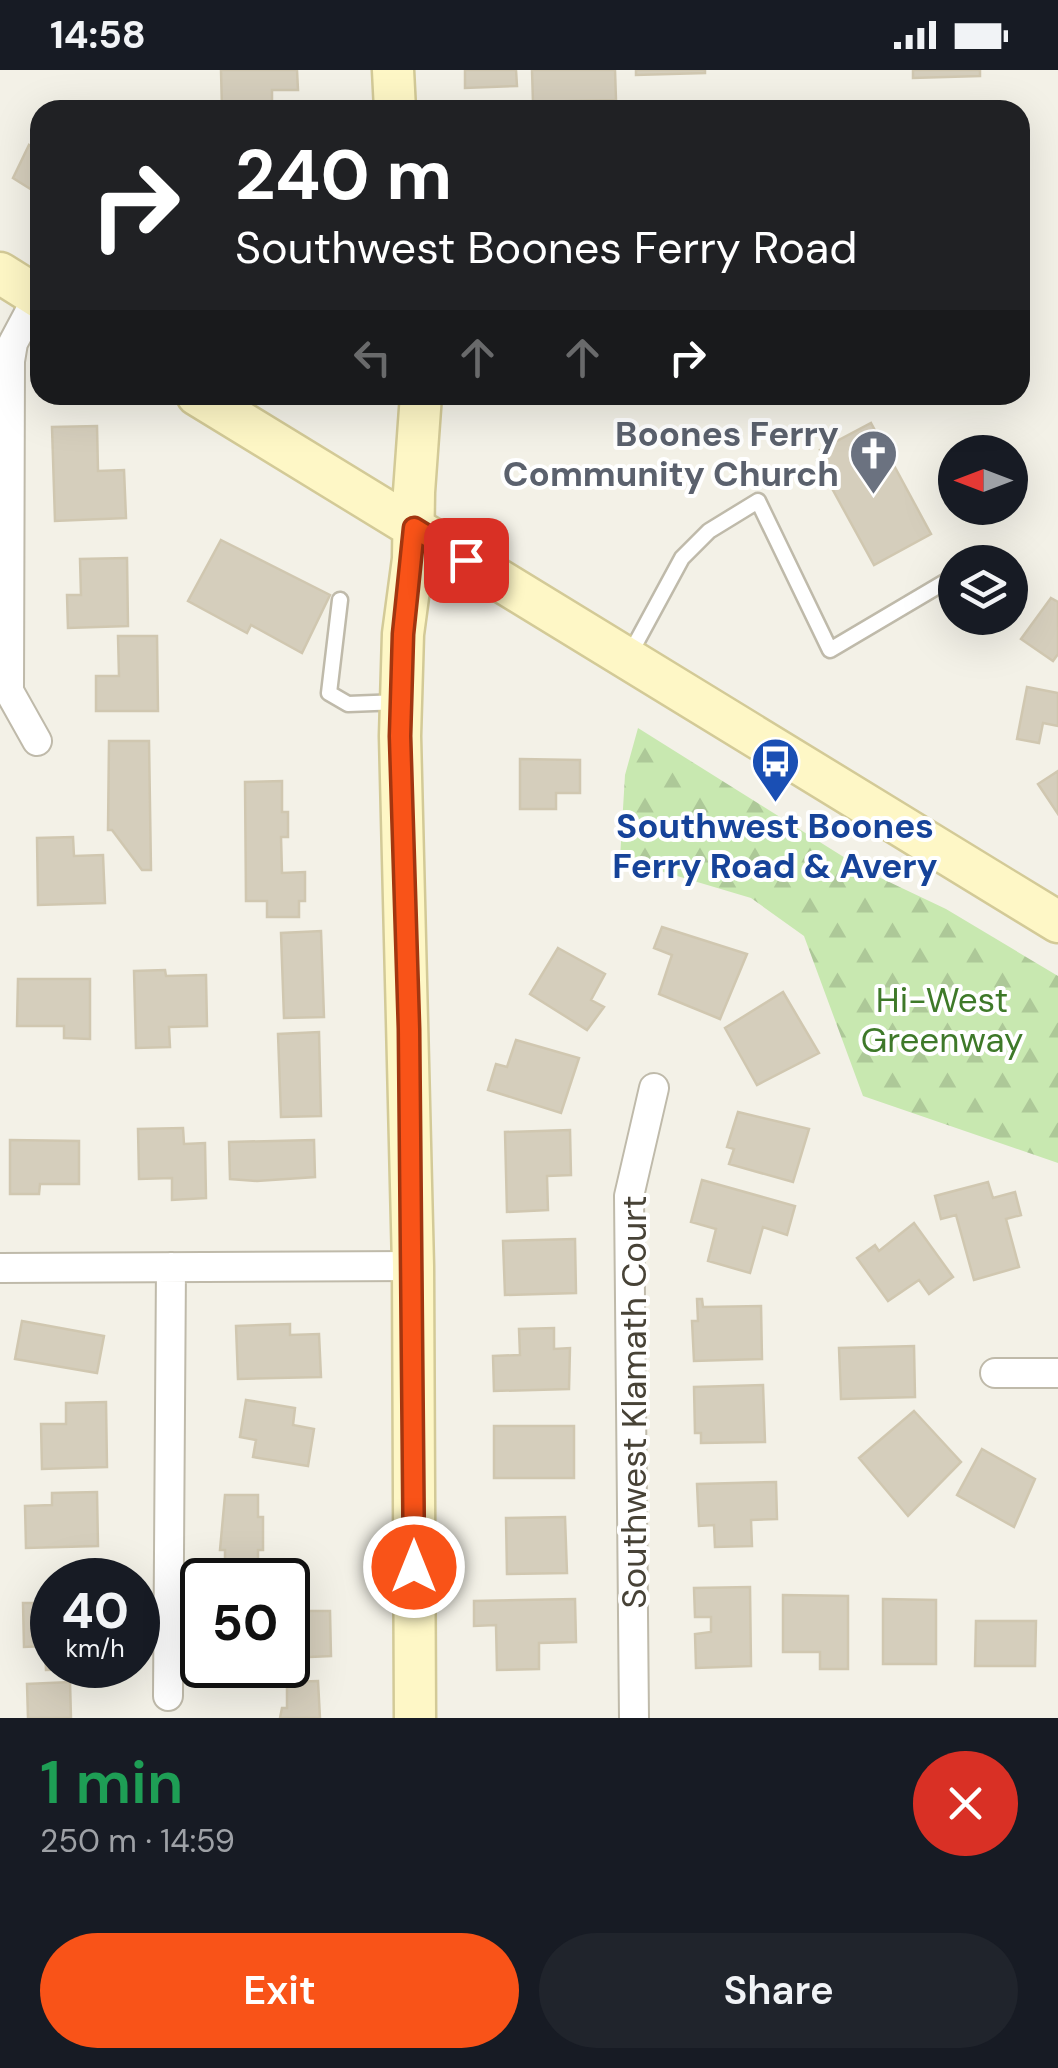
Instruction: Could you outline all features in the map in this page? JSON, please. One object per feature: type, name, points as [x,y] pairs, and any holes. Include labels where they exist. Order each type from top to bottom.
[{"type":"main road","points":[[392,70],[394,100]]},
{"type":"main road","points":[[0,272],[30,291]]},
{"type":"main road","points":[[214,405],[1058,922]]},
{"type":"main road","points":[[415,1718],[412,1266],[401,702],[420,405]]},
{"type":"street","points":[[30,313],[13,343],[10,361],[9,692],[37,741]]},
{"type":"street","name":"Southwest Klamath Court","points":[[634,1718],[629,1196],[654,1088]]},
{"type":"street","points":[[0,1268],[412,1266]]},
{"type":"street","points":[[168,1696],[171,1267]]},
{"type":"street","points":[[995,1374],[1058,1373]]},
{"type":"lane","points":[[628,659],[682,558],[709,531],[758,501],[830,650],[938,586]]},
{"type":"lane","points":[[340,600],[329,693],[348,704],[401,702]]},
{"type":"green space","name":"Hi-West Greenway","points":[[638,728],[866,871],[946,909],[1058,976],[1058,1163],[863,1096],[804,936],[751,898],[620,859],[625,775]]},
{"type":"building","points":[[221,70],[297,70],[298,90],[272,90],[272,100],[222,100]]},
{"type":"building","points":[[465,70],[516,70],[517,86],[465,88]]},
{"type":"building","points":[[532,70],[615,70],[616,100],[533,100]]},
{"type":"building","points":[[636,70],[705,70],[705,73],[636,75]]},
{"type":"building","points":[[913,70],[980,70],[980,76],[913,78]]},
{"type":"building","points":[[29,145],[30,189],[13,178]]},
{"type":"building","name":"Boones Ferry Community Church","points":[[871,423],[931,534],[874,565],[817,461],[824,457],[820,450]]},
{"type":"building","points":[[97,426],[98,471],[124,470],[126,518],[55,521],[52,427]]},
{"type":"building","points":[[221,540],[330,595],[302,653],[251,625],[247,633],[188,601]]},
{"type":"building","points":[[127,558],[128,626],[68,628],[67,595],[81,595],[80,559]]},
{"type":"building","points":[[1051,598],[1058,602],[1058,654],[1053,661],[1021,639],[1028,635]]},
{"type":"building","points":[[118,636],[157,636],[158,711],[96,711],[96,676],[119,676]]},
{"type":"building","points":[[1027,687],[1058,693],[1058,726],[1043,723],[1039,743],[1017,739]]},
{"type":"building","points":[[109,741],[149,741],[151,870],[142,870],[112,830],[108,830]]},
{"type":"building","points":[[520,759],[580,760],[580,793],[556,793],[556,809],[520,809]]},
{"type":"building","points":[[1058,771],[1058,814],[1038,784]]},
{"type":"building","points":[[282,781],[282,812],[288,812],[288,837],[281,837],[282,873],[305,872],[305,901],[299,901],[299,917],[267,917],[267,901],[246,901],[245,782]]},
{"type":"building","points":[[73,837],[74,856],[103,855],[105,903],[38,905],[37,838]]},
{"type":"building","points":[[662,927],[747,954],[720,1019],[659,994],[672,955],[654,948]]},
{"type":"building","points":[[321,931],[324,1017],[284,1018],[281,933]]},
{"type":"building","points":[[558,948],[605,974],[591,1000],[604,1007],[587,1030],[530,994]]},
{"type":"building","points":[[165,970],[166,976],[206,975],[207,1026],[169,1027],[170,1047],[136,1048],[134,971]]},
{"type":"building","points":[[18,979],[90,979],[90,1039],[64,1038],[64,1026],[17,1026]]},
{"type":"building","points":[[783,992],[819,1053],[757,1085],[725,1028]]},
{"type":"building","points":[[319,1032],[321,1116],[281,1117],[278,1034]]},
{"type":"building","points":[[516,1040],[579,1058],[561,1113],[488,1090],[496,1064],[507,1067]]},
{"type":"building","points":[[738,1112],[809,1129],[793,1182],[729,1164],[734,1149],[727,1147]]},
{"type":"building","points":[[183,1128],[184,1144],[205,1143],[206,1198],[172,1200],[172,1178],[139,1179],[138,1129]]},
{"type":"building","points":[[570,1130],[571,1175],[547,1176],[548,1210],[507,1212],[505,1132]]},
{"type":"building","points":[[10,1140],[79,1141],[79,1184],[40,1184],[39,1194],[10,1194]]},
{"type":"building","points":[[314,1140],[315,1177],[230,1179],[229,1142]]},
{"type":"building","points":[[702,1180],[795,1206],[787,1235],[763,1227],[750,1273],[708,1261],[716,1229],[691,1222]]},
{"type":"building","points":[[988,1182],[993,1198],[1015,1192],[1021,1215],[1006,1219],[1019,1267],[974,1280],[956,1215],[941,1219],[935,1196]]},
{"type":"building","points":[[914,1223],[953,1277],[929,1294],[919,1280],[888,1301],[857,1258],[875,1245],[879,1251]]},
{"type":"building","points":[[575,1239],[576,1293],[505,1295],[503,1241]]},
{"type":"building","points":[[697,1299],[702,1299],[703,1307],[761,1306],[762,1359],[694,1361],[692,1321],[698,1321]]},
{"type":"building","points":[[22,1321],[104,1336],[97,1373],[15,1359]]},
{"type":"building","points":[[290,1324],[290,1335],[319,1334],[321,1377],[238,1379],[236,1326]]},
{"type":"building","points":[[554,1328],[554,1349],[570,1348],[569,1389],[494,1391],[493,1356],[520,1355],[519,1329]]},
{"type":"building","points":[[914,1346],[915,1397],[841,1399],[839,1348]]},
{"type":"building","points":[[763,1385],[765,1442],[701,1443],[701,1433],[695,1433],[694,1387]]},
{"type":"building","points":[[246,1400],[295,1408],[293,1425],[314,1429],[308,1466],[253,1457],[256,1440],[240,1437]]},
{"type":"building","points":[[106,1402],[107,1467],[42,1469],[41,1424],[66,1424],[66,1403]]},
{"type":"building","points":[[914,1411],[961,1462],[908,1516],[859,1458]]},
{"type":"building","points":[[494,1426],[574,1426],[574,1478],[494,1478]]},
{"type":"building","points":[[982,1449],[1035,1479],[1014,1527],[957,1495]]},
{"type":"building","points":[[776,1482],[777,1519],[751,1520],[752,1546],[715,1547],[714,1525],[699,1526],[697,1484]]},
{"type":"building","points":[[97,1492],[98,1546],[26,1548],[25,1506],[52,1505],[52,1493]]},
{"type":"building","points":[[225,1495],[258,1495],[263,1550],[258,1550],[258,1558],[225,1558],[225,1550],[220,1550]]},
{"type":"building","points":[[565,1517],[567,1573],[507,1574],[506,1518]]},
{"type":"building","points":[[750,1587],[751,1666],[696,1668],[695,1634],[711,1632],[711,1617],[695,1617],[694,1588]]},
{"type":"building","points":[[783,1595],[848,1596],[848,1669],[820,1669],[820,1652],[783,1652]]},
{"type":"building","points":[[575,1599],[576,1642],[539,1643],[539,1669],[497,1670],[496,1625],[474,1626],[474,1601]]},
{"type":"building","points":[[883,1599],[936,1600],[936,1664],[883,1664]]},
{"type":"building","points":[[23,1603],[30,1603],[30,1647],[24,1647]]},
{"type":"building","points":[[310,1611],[330,1611],[331,1656],[310,1657]]},
{"type":"building","points":[[976,1621],[1036,1621],[1035,1666],[975,1666]]},
{"type":"building","points":[[310,1681],[318,1681],[320,1718],[280,1718],[282,1708],[287,1708],[287,1688],[310,1688]]},
{"type":"building","points":[[27,1684],[30,1688],[70,1688],[71,1718],[28,1718]]},
{"type":"place","name":"Boones Ferry Community Church","points":[[874,496]]},
{"type":"place","name":"Southwest Boones Ferry Road & Avery","points":[[775,804]]},
{"type":"route","points":[[414,1567],[409,1029],[400,736],[403,634],[414,528],[466,560]]}]
